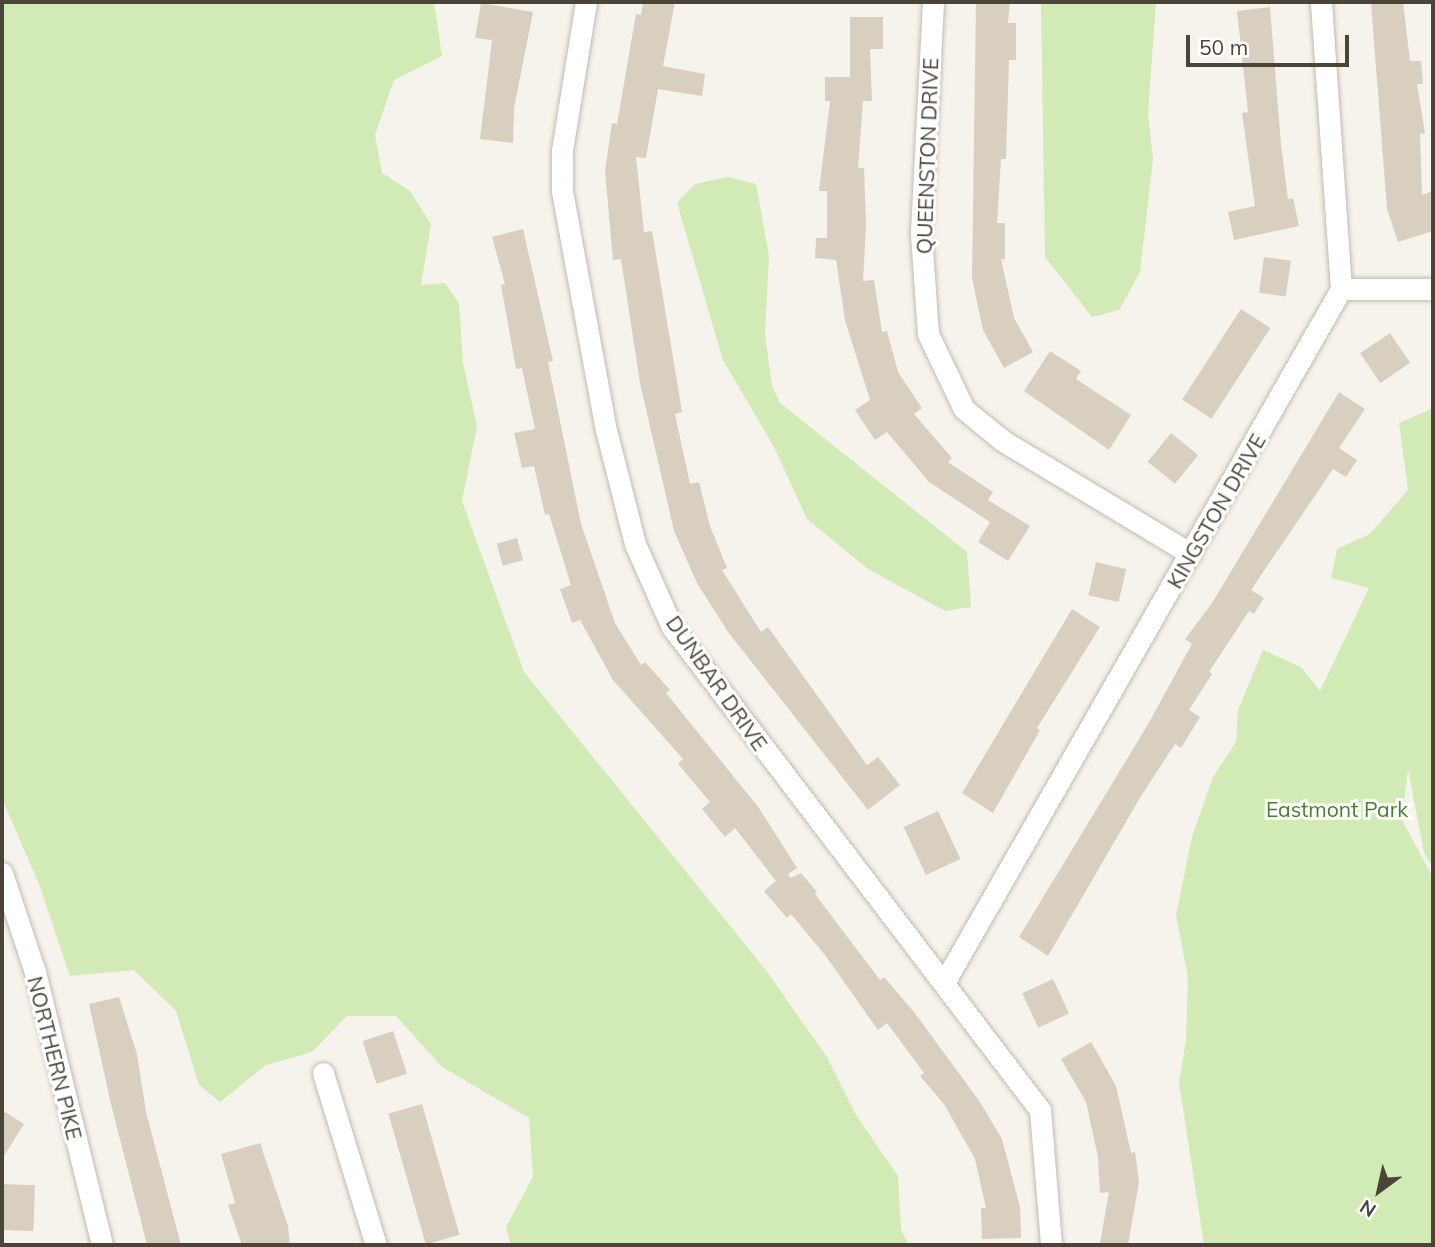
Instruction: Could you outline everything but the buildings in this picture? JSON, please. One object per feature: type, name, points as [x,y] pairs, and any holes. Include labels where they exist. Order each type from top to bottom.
[{"type":"street","name":"DUNBAR DRIVE","points":[[586,2],[562,150],[562,191],[606,430],[635,544],[673,627],[840,851],[945,981],[1040,1110],[1052,1245]]},
{"type":"street","name":"QUEENSTON DRIVE","points":[[933,2],[921,234],[928,334],[964,409],[1003,442],[1191,554]]},
{"type":"street","points":[[1321,2],[1341,289],[1433,289]]},
{"type":"street","name":"KINGSTON DRIVE","points":[[945,981],[1341,289]]},
{"type":"street","name":"NORTHERN PIKE","points":[[2,873],[35,972],[102,1245]]},
{"type":"street","points":[[323,1073],[376,1245]]},
{"type":"green space","points":[[2,2],[434,2],[442,56],[394,80],[375,135],[382,173],[410,191],[431,224],[421,285],[445,283],[459,303],[463,363],[477,426],[462,501],[524,672],[765,969],[827,1057],[856,1115],[898,1176],[901,1230],[909,1245],[511,1245],[506,1227],[533,1177],[529,1118],[442,1067],[396,1016],[347,1016],[312,1052],[266,1065],[220,1102],[199,1085],[176,1011],[134,970],[70,976],[39,884],[2,799]]},
{"type":"green space","points":[[1041,2],[1156,2],[1148,113],[1153,159],[1140,272],[1119,310],[1092,317],[1045,257]]},
{"type":"green space","points":[[728,177],[756,184],[769,256],[765,335],[772,385],[780,403],[967,552],[971,607],[945,611],[868,569],[807,519],[774,447],[723,360],[677,203],[695,184]]},
{"type":"green space","name":"Eastmont Park","points":[[1433,408],[1433,867],[1424,853],[1408,769],[1402,820],[1433,878],[1433,1245],[1204,1245],[1179,1083],[1186,1040],[1188,978],[1176,915],[1192,837],[1213,777],[1236,742],[1238,710],[1263,650],[1301,667],[1320,691],[1369,588],[1331,578],[1337,549],[1370,534],[1408,490],[1399,423]]}]
